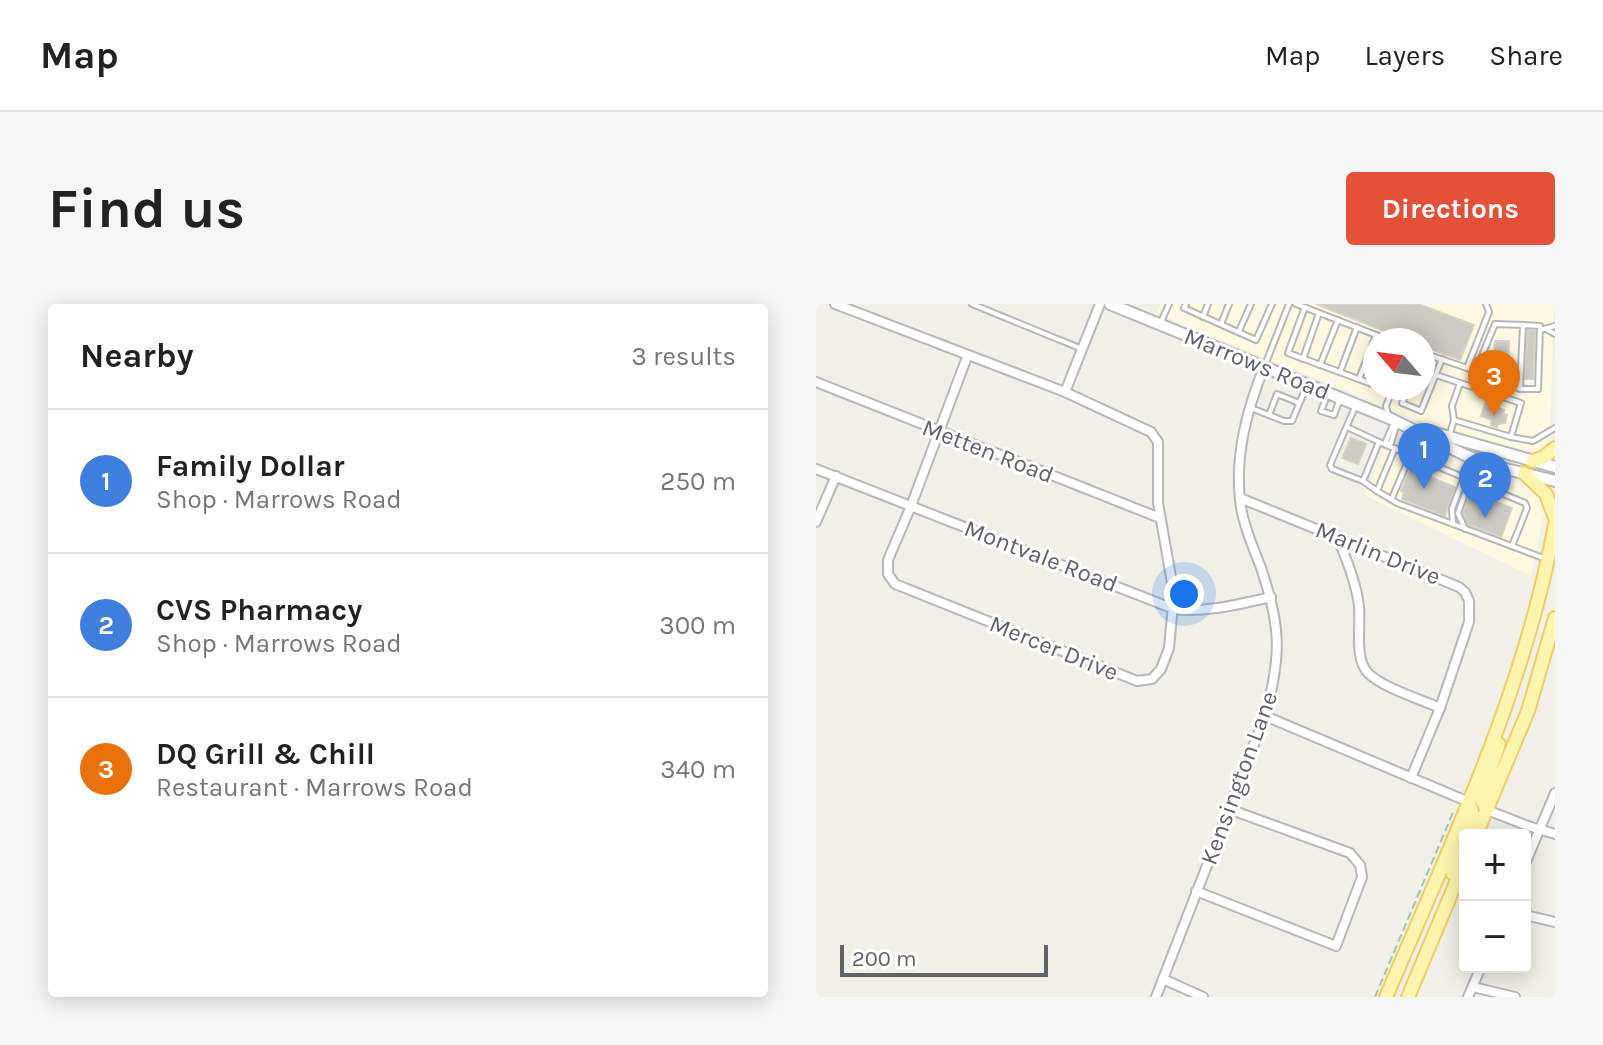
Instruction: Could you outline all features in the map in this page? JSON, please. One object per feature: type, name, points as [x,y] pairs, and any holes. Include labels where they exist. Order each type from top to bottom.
[{"type":"main road","points":[[1533,461],[1555,448]]},
{"type":"main road","points":[[1386,997],[1502,721],[1532,628],[1555,521],[1546,494],[1524,473]]},
{"type":"main road","points":[[1479,829],[1528,711],[1555,618]]},
{"type":"main road","points":[[1487,810],[1481,799],[1500,742],[1502,721]]},
{"type":"main road","points":[[1468,829],[1473,815],[1469,802]]},
{"type":"main road","points":[[1442,915],[1459,853]]},
{"type":"main road","points":[[1408,997],[1459,875]]},
{"type":"street","name":"Mercer Drive","points":[[835,304],[1065,392],[1151,432],[1158,442],[1160,518],[1172,576],[1174,609],[1169,648],[1161,669],[1152,679],[1137,681],[1085,661],[895,584],[888,574],[888,560],[967,357]]},
{"type":"street","points":[[1065,392],[1100,304]]},
{"type":"street","name":"Marrows Road","points":[[1110,304],[1340,398],[1490,465],[1555,481]]},
{"type":"street","name":"Kensington Lane","points":[[1156,997],[1265,716],[1276,676],[1277,633],[1271,597],[1240,498],[1243,426],[1264,367]]},
{"type":"street","name":"Metten Road","points":[[816,382],[1160,518]]},
{"type":"street","name":"Marrows Road","points":[[1396,422],[1555,467]]},
{"type":"street","name":"Montvale Road","points":[[816,469],[1174,609],[1213,609],[1271,597]]},
{"type":"street","points":[[816,522],[836,476]]},
{"type":"street","name":"Marlin Drive","points":[[1240,498],[1465,592],[1469,601],[1469,622],[1440,708],[1411,778]]},
{"type":"street","points":[[1337,536],[1351,571],[1359,604],[1362,664],[1366,671],[1376,679],[1440,708]]},
{"type":"street","points":[[1265,716],[1469,802]]},
{"type":"street","points":[[1531,849],[1555,793]]},
{"type":"street","points":[[1196,891],[1336,946],[1362,877],[1357,859],[1350,853],[1229,809]]},
{"type":"street","points":[[1487,810],[1555,834]]},
{"type":"street","points":[[1531,916],[1555,922]]},
{"type":"street","points":[[1468,997],[1479,973]]},
{"type":"street","points":[[1163,979],[1203,997]]},
{"type":"street","points":[[1473,987],[1515,997]]},
{"type":"lane","points":[[972,304],[1082,349]]},
{"type":"lane","points":[[1160,325],[1169,304]]},
{"type":"lane","points":[[1186,304],[1184,308],[1256,340],[1272,304]]},
{"type":"lane","points":[[1203,317],[1208,304]]},
{"type":"lane","points":[[1221,324],[1229,304]]},
{"type":"lane","points":[[1239,332],[1251,304]]},
{"type":"lane","points":[[1264,367],[1289,304]]},
{"type":"lane","points":[[1296,304],[1363,330]]},
{"type":"lane","points":[[1467,368],[1489,312],[1486,304]]},
{"type":"lane","points":[[1305,307],[1288,353],[1363,381]]},
{"type":"lane","points":[[1303,359],[1319,313]]},
{"type":"lane","points":[[1320,365],[1338,320]]},
{"type":"lane","points":[[1435,357],[1522,389],[1538,389],[1540,326],[1495,324],[1476,371]]},
{"type":"lane","points":[[1511,437],[1521,403],[1523,325]]},
{"type":"lane","points":[[1540,330],[1555,326]]},
{"type":"lane","points":[[1340,372],[1357,327]]},
{"type":"lane","points":[[1548,330],[1555,334]]},
{"type":"lane","points":[[1442,359],[1436,375],[1521,403]]},
{"type":"lane","points":[[1359,379],[1363,369]]},
{"type":"lane","points":[[1449,437],[1454,420],[1452,406],[1460,383]]},
{"type":"lane","points":[[1249,407],[1284,421],[1292,421],[1307,385]]},
{"type":"lane","points":[[1328,393],[1321,411],[1334,415],[1340,398]]},
{"type":"lane","points":[[1269,415],[1277,394],[1300,403]]},
{"type":"lane","points":[[1387,445],[1391,443],[1396,422],[1386,406],[1388,400]]},
{"type":"lane","points":[[1403,400],[1402,403],[1421,411],[1426,400]]},
{"type":"lane","points":[[1356,405],[1330,465],[1332,469],[1363,481],[1397,503],[1548,560]]},
{"type":"lane","points":[[1454,420],[1533,441],[1555,428]]},
{"type":"lane","points":[[1347,427],[1525,503],[1527,508],[1512,546]]},
{"type":"lane","points":[[1363,481],[1379,442]]},
{"type":"lane","points":[[1377,491],[1395,448]]},
{"type":"lane","points":[[1392,498],[1410,455]]},
{"type":"lane","points":[[1453,524],[1452,509],[1464,477]]},
{"type":"lane","points":[[1465,529],[1458,513],[1470,480]]},
{"type":"path","points":[[1375,997],[1454,810]]},
{"type":"shaded area","points":[[1161,304],[1554,304],[1550,438],[1545,447],[1536,453],[1433,426],[1369,400],[1435,400],[1435,328],[1363,328],[1363,398],[1157,314]]},
{"type":"shaded area","points":[[1391,432],[1482,473],[1527,486],[1538,494],[1544,513],[1531,576],[1364,495]]},
{"type":"building","points":[[1316,304],[1418,304],[1474,325],[1460,360],[1435,351],[1435,328],[1377,328]]},
{"type":"building","points":[[1528,330],[1535,331],[1533,379],[1525,379]]},
{"type":"building","points":[[1495,341],[1509,341],[1508,370],[1512,372],[1509,379],[1495,374],[1499,363],[1494,363]]},
{"type":"building","points":[[1485,404],[1504,410],[1503,414],[1507,415],[1505,423],[1497,427],[1491,425],[1492,420],[1481,416]]},
{"type":"building","points":[[1351,438],[1366,444],[1358,464],[1342,458]]},
{"type":"building","points":[[1410,469],[1455,487],[1445,516],[1402,499],[1404,492],[1401,491]]},
{"type":"building","points":[[1471,492],[1512,508],[1501,537],[1468,524],[1463,513]]},
{"type":"place","name":"DQ Grill & Chill","points":[[1494,416]]},
{"type":"place","name":"Family Dollar","points":[[1424,489]]},
{"type":"place","name":"CVS Pharmacy","points":[[1485,518]]}]
